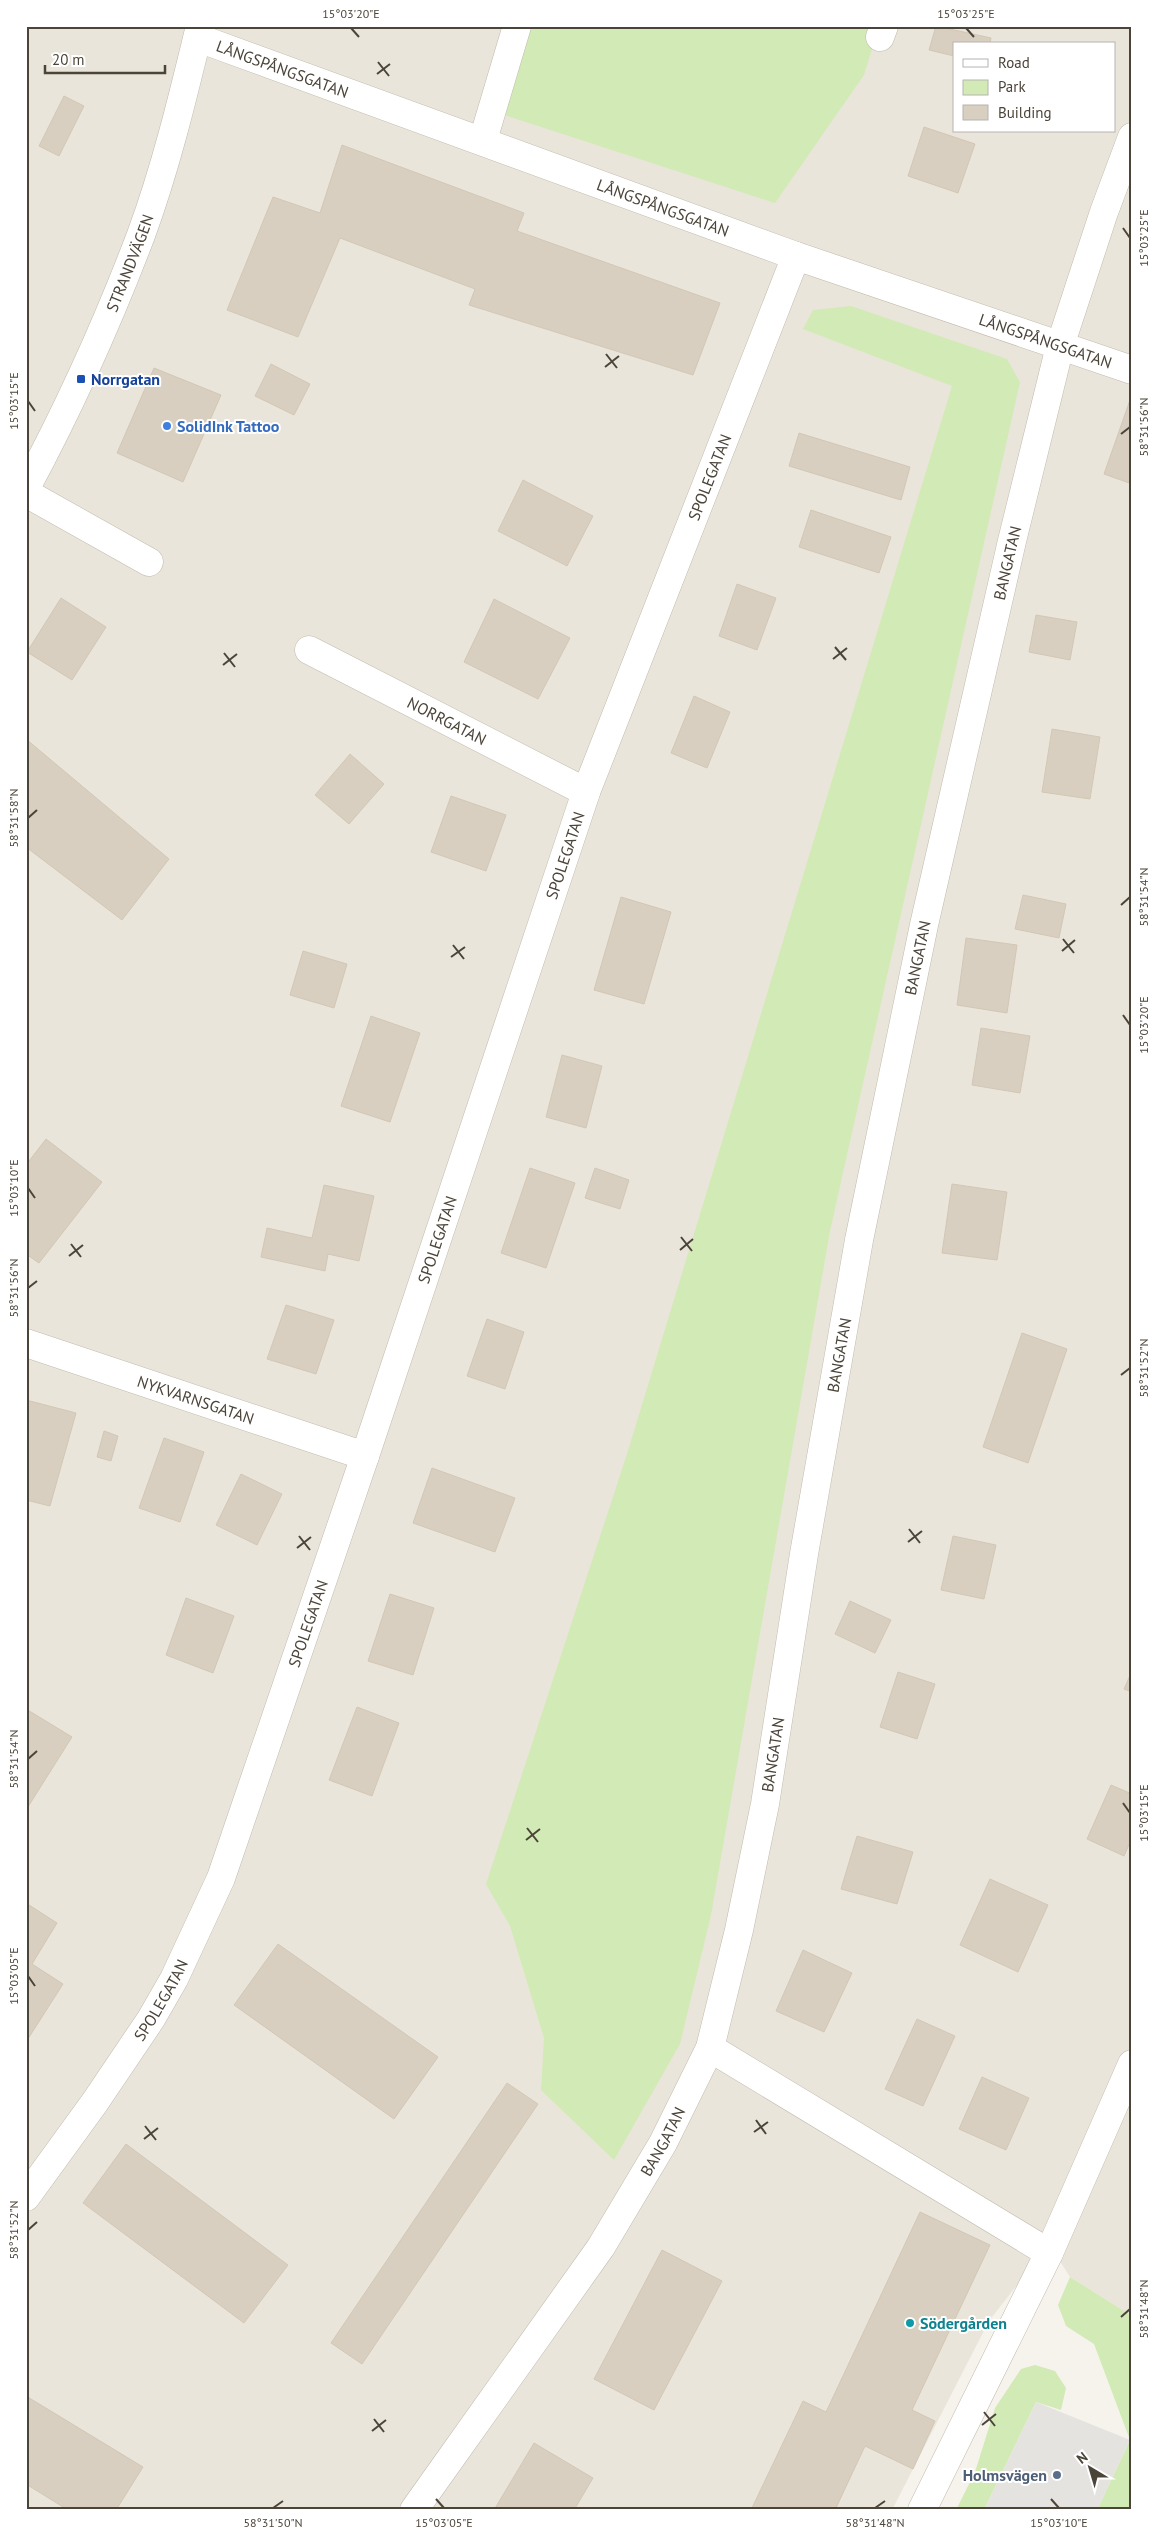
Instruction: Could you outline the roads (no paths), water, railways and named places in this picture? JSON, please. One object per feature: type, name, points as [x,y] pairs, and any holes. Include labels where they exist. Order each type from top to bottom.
[{"type":"street","points":[[483,140],[517,26]]},
{"type":"street","name":"LÅNGSPÅNGSGATAN","points":[[199,32],[796,256],[1132,370]]},
{"type":"street","name":"STRANDVÄGEN","points":[[26,488],[68,409],[106,322],[141,234],[168,147],[199,32]]},
{"type":"street","name":"BANGATAN","points":[[414,2510],[601,2248],[663,2143],[710,2048],[739,1930],[765,1804],[804,1554],[863,1220],[924,925],[1012,541],[1060,346],[1104,212],[1132,137]]},
{"type":"street","name":"SPOLEGATAN","points":[[26,2197],[95,2102],[151,2018],[174,1979],[221,1878],[365,1456],[586,792],[796,256]]},
{"type":"street","points":[[26,493],[149,562]]},
{"type":"street","name":"NORRGATAN","points":[[308,650],[586,792]]},
{"type":"street","name":"NYKVARNSGATAN","points":[[26,1343],[365,1456]]},
{"type":"street","points":[[710,2048],[1049,2254]]},
{"type":"street","points":[[922,2510],[1049,2254],[1122,2114],[1132,2064]]},
{"type":"place","name":"Norrgatan","points":[[81,379]]},
{"type":"place","name":"SolidInk Tattoo","points":[[167,426]]},
{"type":"place","name":"Södergården","points":[[910,2323]]},
{"type":"place","name":"Holmsvägen","points":[[1057,2475]]}]
